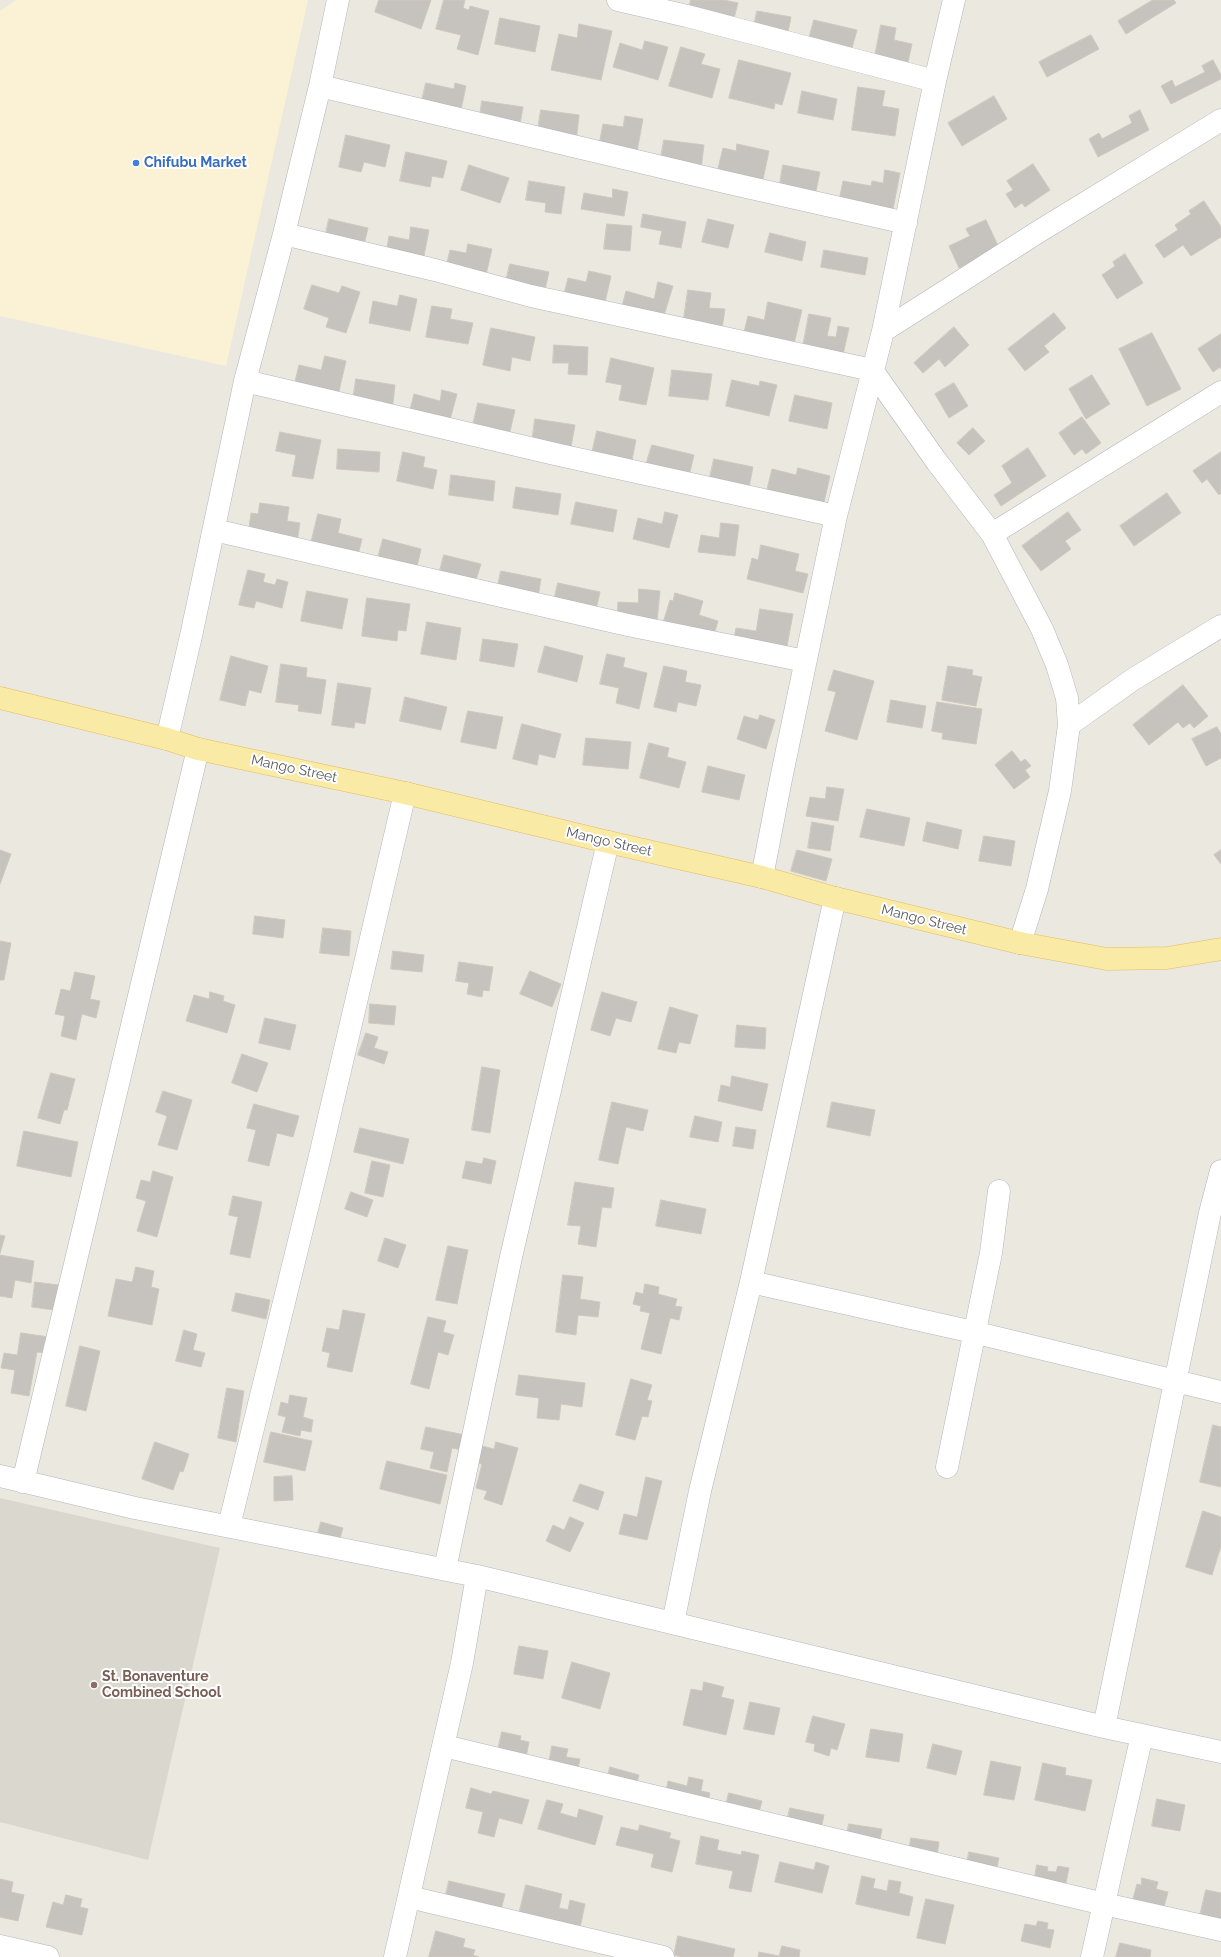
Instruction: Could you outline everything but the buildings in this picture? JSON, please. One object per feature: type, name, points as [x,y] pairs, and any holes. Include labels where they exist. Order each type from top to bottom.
[{"type":"main road","name":"Mango Street","points":[[0,698],[167,739],[198,749],[405,793],[608,842],[762,876],[835,898],[1020,943],[1107,959],[1167,958],[1221,949]]},
{"type":"street","points":[[167,739],[191,636],[245,381],[284,234],[320,86],[338,0]]},
{"type":"street","points":[[618,0],[687,16],[935,82]]},
{"type":"street","points":[[762,876],[836,516],[883,331],[935,82],[954,0]]},
{"type":"street","points":[[320,86],[729,183],[906,223]]},
{"type":"street","points":[[883,331],[1038,232],[1221,120]]},
{"type":"street","points":[[284,234],[435,270],[531,296],[872,370],[937,462],[992,534],[1042,629],[1057,665],[1067,698],[1068,726],[1060,791],[1037,889],[1020,943]]},
{"type":"street","points":[[245,381],[555,454],[836,516]]},
{"type":"street","points":[[992,534],[1221,392]]},
{"type":"street","points":[[214,530],[628,625],[805,661]]},
{"type":"street","points":[[1068,726],[1132,680],[1221,626]]},
{"type":"street","points":[[23,1482],[198,749]]},
{"type":"street","points":[[229,1526],[320,1160],[405,793]]},
{"type":"street","points":[[445,1569],[511,1257],[608,842]]},
{"type":"street","points":[[673,1623],[700,1491],[752,1282],[835,898]]},
{"type":"street","points":[[1104,1727],[1210,1213],[1221,1171]]},
{"type":"street","points":[[947,1467],[961,1404],[973,1332],[990,1253],[999,1191]]},
{"type":"street","points":[[752,1282],[973,1332],[1221,1392]]},
{"type":"street","points":[[0,1476],[135,1508],[477,1576],[1104,1727],[1221,1752]]},
{"type":"street","points":[[395,1957],[462,1663],[477,1576]]},
{"type":"street","points":[[1092,1957],[1142,1735]]},
{"type":"street","points":[[444,1746],[1104,1904],[1221,1930]]},
{"type":"street","points":[[409,1897],[663,1957]]},
{"type":"street","points":[[0,1946],[48,1957]]},
{"type":"shaded area","name":"Chifubu Market","points":[[16,0],[308,0],[226,366],[0,316],[0,11]]},
{"type":"shaded area","name":"St. Bonaventure Combined School","points":[[0,1498],[220,1548],[148,1860],[0,1822]]},
{"type":"place","name":"Chifubu Market","points":[[136,163]]},
{"type":"place","name":"St. Bonaventure Combined School","points":[[94,1685]]}]
